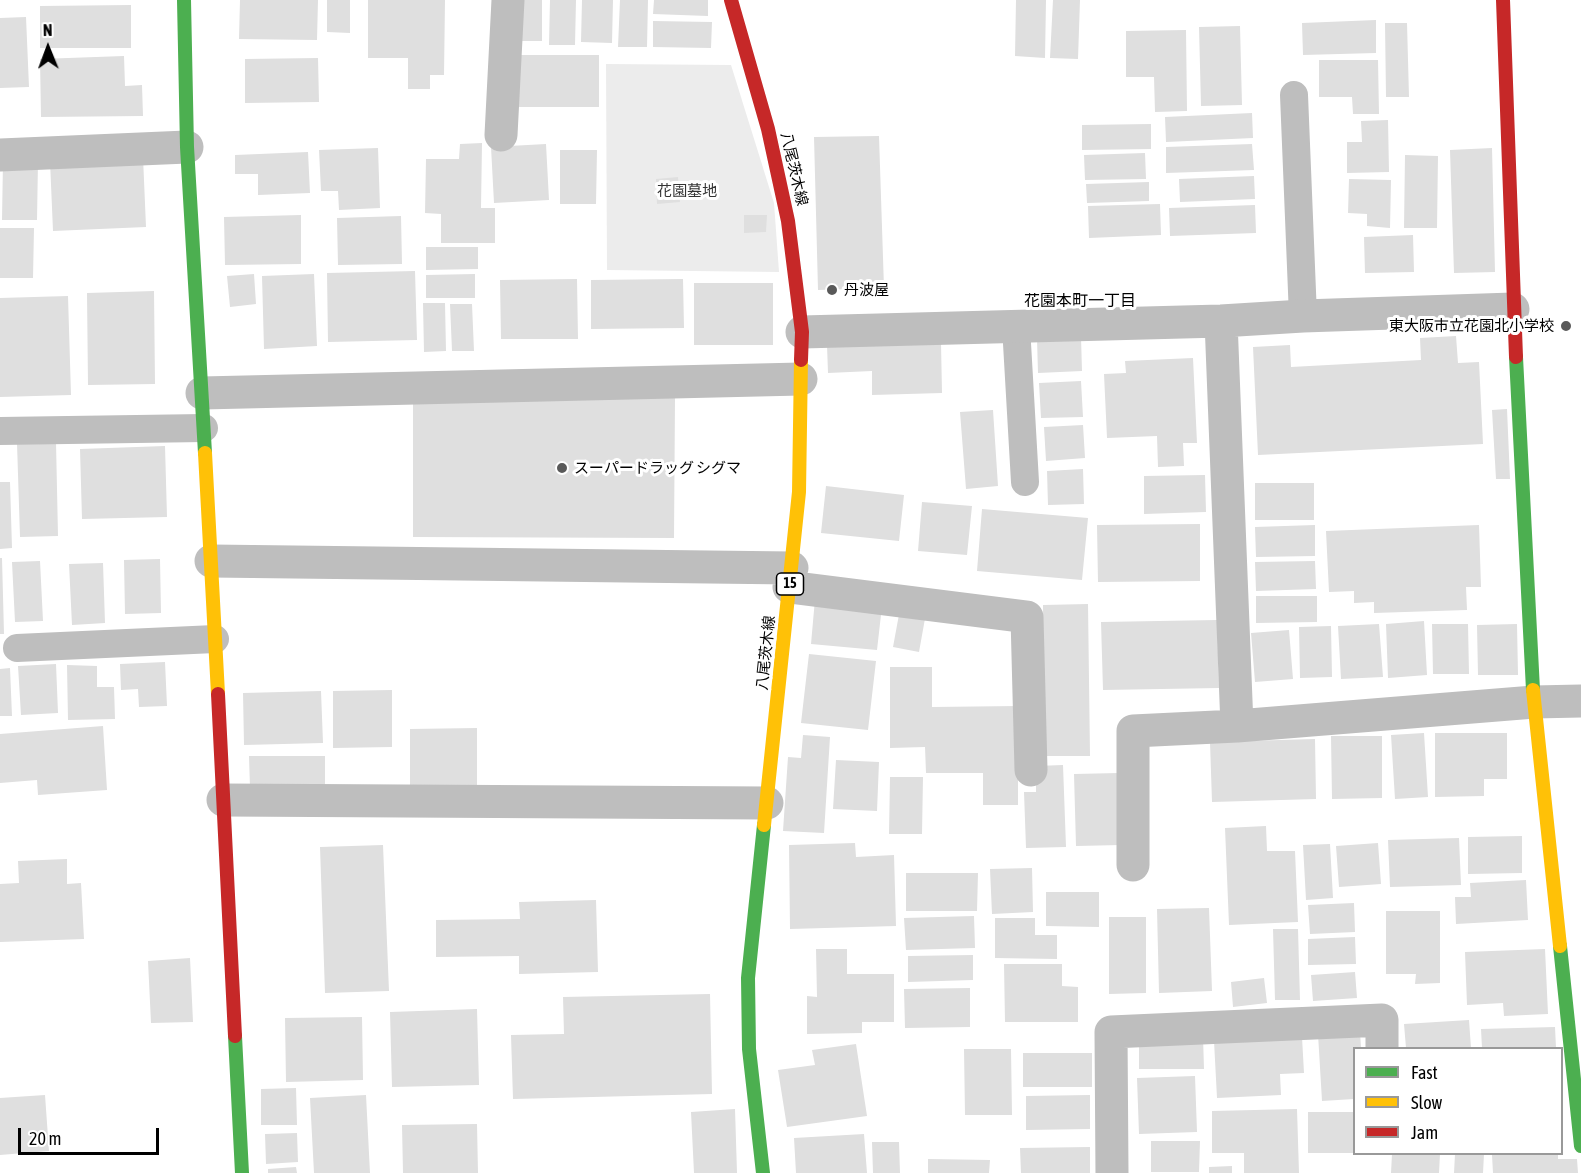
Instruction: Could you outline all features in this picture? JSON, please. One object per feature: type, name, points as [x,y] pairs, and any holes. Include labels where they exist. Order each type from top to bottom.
[{"type":"street","points":[[184,0],[188,147],[242,1173]]},
{"type":"street","points":[[501,135],[508,0]]},
{"type":"street","name":"八尾茨木線","points":[[731,0],[768,129],[788,221],[802,332],[799,492],[748,978],[749,1050],[763,1173]]},
{"type":"street","points":[[1503,0],[1513,309],[1534,702],[1581,1146]]},
{"type":"street","points":[[0,155],[188,147]]},
{"type":"street","points":[[802,332],[1221,321],[1513,309]]},
{"type":"street","points":[[1221,321],[1237,726]]},
{"type":"street","points":[[202,393],[801,380]]},
{"type":"street","points":[[211,561],[791,578],[1027,617],[1030,770]]},
{"type":"street","points":[[1133,865],[1133,730],[1237,726],[1534,702],[1581,701]]},
{"type":"street","points":[[223,800],[767,803]]},
{"type":"street","points":[[1112,1173],[1112,1032],[1382,1020],[1382,1047]]},
{"type":"lane","points":[[1294,95],[1303,316]]},
{"type":"lane","points":[[1016,326],[1025,482]]},
{"type":"lane","points":[[0,431],[204,428]]},
{"type":"lane","points":[[17,648],[215,639]]},
{"type":"green space","name":"花園墓地","points":[[606,64],[731,65],[774,203],[779,272],[607,270]]},
{"type":"building","points":[[240,0],[318,0],[317,40],[239,39]]},
{"type":"building","points":[[327,0],[350,0],[350,33],[327,32]]},
{"type":"building","points":[[368,0],[445,0],[444,75],[430,75],[430,89],[408,89],[408,58],[368,58]]},
{"type":"building","points":[[517,0],[542,0],[542,41],[517,41]]},
{"type":"building","points":[[550,0],[576,0],[575,45],[549,45]]},
{"type":"building","points":[[582,0],[613,0],[612,43],[581,42]]},
{"type":"building","points":[[620,0],[648,0],[647,47],[618,47]]},
{"type":"building","points":[[654,0],[708,0],[708,16],[653,14]]},
{"type":"building","points":[[1016,0],[1046,0],[1045,58],[1015,56]]},
{"type":"building","points":[[1053,0],[1080,0],[1078,59],[1050,58]]},
{"type":"building","points":[[131,5],[131,48],[40,48],[40,6]]},
{"type":"building","points":[[26,17],[29,87],[0,88],[0,18]]},
{"type":"building","points":[[1376,20],[1376,53],[1303,55],[1302,23]]},
{"type":"building","points":[[653,21],[712,22],[711,48],[653,47]]},
{"type":"building","points":[[1385,23],[1407,23],[1409,97],[1386,97]]},
{"type":"building","points":[[1240,26],[1242,105],[1201,106],[1199,27]]},
{"type":"building","points":[[1186,30],[1187,111],[1155,112],[1154,77],[1126,77],[1126,31]]},
{"type":"building","points":[[516,55],[599,55],[599,107],[517,107]]},
{"type":"building","points":[[124,56],[125,86],[142,85],[143,116],[41,117],[40,59]]},
{"type":"building","points":[[318,58],[319,102],[245,103],[245,59]]},
{"type":"building","points":[[1319,60],[1378,60],[1379,114],[1353,114],[1352,97],[1319,97]]},
{"type":"building","points":[[1252,113],[1253,138],[1166,142],[1165,117]]},
{"type":"building","points":[[1388,120],[1389,172],[1347,173],[1347,142],[1362,142],[1361,121]]},
{"type":"building","points":[[1151,124],[1151,149],[1082,150],[1082,125]]},
{"type":"building","points":[[879,136],[884,288],[818,290],[814,137]]},
{"type":"building","points":[[482,143],[481,208],[495,208],[495,243],[441,243],[441,214],[425,213],[426,159],[459,159],[460,144]]},
{"type":"building","points":[[546,144],[549,200],[494,203],[491,147]]},
{"type":"building","points":[[1252,144],[1254,170],[1166,173],[1166,147]]},
{"type":"building","points":[[378,148],[380,208],[339,210],[338,191],[321,191],[319,150]]},
{"type":"building","points":[[1492,148],[1495,272],[1454,273],[1450,150]]},
{"type":"building","points":[[560,150],[597,150],[596,204],[560,204]]},
{"type":"building","points":[[308,152],[310,193],[258,195],[258,174],[235,174],[235,155]]},
{"type":"building","points":[[1145,153],[1146,179],[1085,180],[1084,155]]},
{"type":"building","points":[[1405,155],[1438,156],[1437,228],[1404,228]]},
{"type":"building","points":[[143,157],[146,227],[53,231],[50,161]]},
{"type":"building","points":[[3,161],[38,161],[37,220],[2,220]]},
{"type":"building","points":[[1254,176],[1255,199],[1180,202],[1179,179]]},
{"type":"building","points":[[678,177],[680,202],[657,204],[656,179]]},
{"type":"building","points":[[1349,179],[1391,180],[1390,228],[1367,226],[1367,214],[1348,213]]},
{"type":"building","points":[[1149,182],[1149,201],[1087,203],[1086,184]]},
{"type":"building","points":[[1160,204],[1161,235],[1089,238],[1088,206]]},
{"type":"building","points":[[1255,205],[1256,233],[1170,236],[1169,208]]},
{"type":"building","points":[[301,215],[301,264],[225,265],[224,217]]},
{"type":"building","points":[[744,215],[767,215],[766,232],[744,233]]},
{"type":"building","points":[[401,216],[402,264],[338,265],[337,218]]},
{"type":"building","points":[[0,228],[34,228],[33,278],[0,278]]},
{"type":"building","points":[[1413,235],[1414,272],[1365,273],[1364,237]]},
{"type":"building","points":[[426,247],[478,247],[478,269],[426,270]]},
{"type":"building","points":[[415,271],[417,340],[328,342],[327,273]]},
{"type":"building","points":[[254,274],[256,304],[230,307],[227,276]]},
{"type":"building","points":[[314,274],[317,346],[264,349],[262,276]]},
{"type":"building","points":[[475,274],[475,298],[426,298],[426,275]]},
{"type":"building","points":[[577,279],[578,339],[501,339],[500,280]]},
{"type":"building","points":[[683,279],[684,328],[591,329],[591,280]]},
{"type":"building","points":[[694,283],[773,283],[773,345],[694,345]]},
{"type":"building","points":[[154,291],[155,384],[88,385],[87,293]]},
{"type":"building","points":[[68,296],[71,395],[0,397],[0,298]]},
{"type":"building","points":[[423,303],[445,303],[446,351],[424,352]]},
{"type":"building","points":[[450,304],[472,304],[474,351],[452,351]]},
{"type":"building","points":[[1456,336],[1458,363],[1479,362],[1483,444],[1258,455],[1253,347],[1290,345],[1291,367],[1421,360],[1420,338]]},
{"type":"building","points":[[1081,337],[1082,371],[1038,373],[1037,339]]},
{"type":"building","points":[[941,343],[942,393],[872,395],[872,371],[828,373],[827,345]]},
{"type":"building","points":[[1193,358],[1197,443],[1183,443],[1184,466],[1158,467],[1157,436],[1107,438],[1104,374],[1126,373],[1125,361]]},
{"type":"building","points":[[1081,381],[1083,417],[1041,418],[1039,383]]},
{"type":"building","points":[[413,397],[675,398],[674,538],[413,537]]},
{"type":"building","points":[[1507,409],[1510,479],[1496,479],[1492,410]]},
{"type":"building","points":[[993,410],[998,486],[966,489],[960,412]]},
{"type":"building","points":[[1083,425],[1085,458],[1046,461],[1044,427]]},
{"type":"building","points":[[56,442],[58,536],[20,537],[17,443]]},
{"type":"building","points":[[165,446],[167,517],[82,519],[80,449]]},
{"type":"building","points":[[1083,469],[1084,504],[1048,505],[1047,471]]},
{"type":"building","points":[[1205,475],[1206,512],[1144,514],[1144,476]]},
{"type":"building","points":[[0,482],[10,482],[12,548],[0,549]]},
{"type":"building","points":[[1255,483],[1314,483],[1314,520],[1255,520]]},
{"type":"building","points":[[826,486],[904,495],[899,541],[821,533]]},
{"type":"building","points":[[922,502],[972,506],[967,555],[918,551]]},
{"type":"building","points":[[982,509],[1088,518],[1082,580],[977,571]]},
{"type":"building","points":[[1200,524],[1200,581],[1098,582],[1097,525]]},
{"type":"building","points":[[1315,525],[1315,556],[1256,557],[1255,527]]},
{"type":"building","points":[[1479,525],[1481,587],[1466,587],[1467,610],[1374,613],[1374,602],[1354,603],[1354,591],[1329,592],[1326,531]]},
{"type":"building","points":[[0,558],[2,558],[4,634],[0,634]]},
{"type":"building","points":[[160,559],[161,613],[125,614],[124,560]]},
{"type":"building","points":[[40,561],[43,621],[15,622],[12,562]]},
{"type":"building","points":[[1315,561],[1316,589],[1256,591],[1255,562]]},
{"type":"building","points":[[103,563],[105,623],[72,625],[69,564]]},
{"type":"building","points":[[1256,596],[1317,596],[1317,622],[1256,623]]},
{"type":"building","points":[[815,599],[882,606],[877,650],[811,644]]},
{"type":"building","points":[[1088,604],[1090,756],[1044,756],[1043,605]]},
{"type":"building","points":[[900,609],[926,613],[919,652],[893,647]]},
{"type":"building","points":[[1217,620],[1219,688],[1103,690],[1101,622]]},
{"type":"building","points":[[1424,621],[1427,675],[1388,678],[1386,624]]},
{"type":"building","points":[[1379,624],[1383,677],[1341,679],[1338,626]]},
{"type":"building","points":[[1432,624],[1468,624],[1469,674],[1433,674]]},
{"type":"building","points":[[1517,624],[1518,675],[1478,675],[1477,625]]},
{"type":"building","points":[[1331,626],[1332,677],[1300,678],[1299,627]]},
{"type":"building","points":[[1289,630],[1293,679],[1255,682],[1251,633]]},
{"type":"building","points":[[809,654],[876,661],[868,730],[801,723]]},
{"type":"building","points":[[165,662],[167,706],[139,707],[138,689],[121,690],[120,664]]},
{"type":"building","points":[[56,664],[58,713],[21,715],[18,666]]},
{"type":"building","points":[[67,665],[97,666],[97,687],[114,687],[115,719],[68,720]]},
{"type":"building","points":[[890,667],[932,667],[932,707],[1018,706],[1018,805],[983,805],[983,773],[926,773],[925,747],[890,748]]},
{"type":"building","points":[[10,668],[12,716],[0,716],[0,669]]},
{"type":"building","points":[[392,690],[392,747],[333,748],[333,691]]},
{"type":"building","points":[[321,691],[323,743],[244,745],[243,693]]},
{"type":"building","points":[[103,726],[107,790],[38,795],[37,780],[0,783],[0,734]]},
{"type":"building","points":[[477,728],[477,786],[410,786],[410,729]]},
{"type":"building","points":[[1424,733],[1428,797],[1395,799],[1391,735]]},
{"type":"building","points":[[1435,733],[1507,733],[1507,779],[1484,779],[1484,796],[1435,797]]},
{"type":"building","points":[[803,735],[830,737],[824,833],[783,831],[788,757],[801,758]]},
{"type":"building","points":[[1331,736],[1382,736],[1382,798],[1332,799]]},
{"type":"building","points":[[1315,739],[1316,799],[1212,802],[1210,742]]},
{"type":"building","points":[[249,756],[325,756],[325,788],[250,788]]},
{"type":"building","points":[[836,760],[879,762],[877,811],[833,809]]},
{"type":"building","points":[[1063,765],[1066,847],[1026,848],[1024,792],[1036,792],[1036,766]]},
{"type":"building","points":[[1119,773],[1121,845],[1076,846],[1074,774]]},
{"type":"building","points":[[890,777],[923,777],[922,834],[889,834]]},
{"type":"building","points":[[1266,826],[1267,851],[1295,851],[1298,922],[1229,925],[1225,828]]},
{"type":"building","points":[[1522,836],[1522,873],[1468,874],[1468,837]]},
{"type":"building","points":[[1459,838],[1461,885],[1390,887],[1388,840]]},
{"type":"building","points":[[855,843],[856,857],[894,855],[896,926],[790,929],[789,845]]},
{"type":"building","points":[[1378,843],[1381,884],[1339,887],[1336,846]]},
{"type":"building","points":[[1330,844],[1333,898],[1306,900],[1303,845]]},
{"type":"building","points":[[383,845],[389,991],[325,993],[320,847]]},
{"type":"building","points":[[67,859],[67,884],[81,883],[84,939],[0,942],[0,884],[19,883],[18,861]]},
{"type":"building","points":[[1032,868],[1033,912],[992,914],[990,869]]},
{"type":"building","points":[[906,873],[978,873],[977,911],[906,911]]},
{"type":"building","points":[[1526,880],[1528,920],[1456,924],[1455,897],[1471,897],[1470,883]]},
{"type":"building","points":[[1046,892],[1099,892],[1099,927],[1046,926]]},
{"type":"building","points":[[596,900],[598,972],[519,974],[519,956],[436,957],[436,920],[520,919],[519,902]]},
{"type":"building","points":[[1354,903],[1355,932],[1310,934],[1308,905]]},
{"type":"building","points":[[1209,908],[1212,991],[1159,993],[1157,909]]},
{"type":"building","points":[[1386,911],[1440,911],[1440,983],[1415,984],[1416,974],[1386,974]]},
{"type":"building","points":[[974,916],[975,948],[906,950],[904,918]]},
{"type":"building","points":[[1109,917],[1146,917],[1146,993],[1109,994]]},
{"type":"building","points":[[995,918],[1035,918],[1035,935],[1057,935],[1057,959],[995,958]]},
{"type":"building","points":[[1273,929],[1298,929],[1300,1000],[1275,1000]]},
{"type":"building","points":[[1355,937],[1356,964],[1308,965],[1308,939]]},
{"type":"building","points":[[816,949],[847,949],[847,974],[894,974],[894,1022],[862,1022],[862,1033],[807,1034],[807,996],[817,997]]},
{"type":"building","points":[[1545,949],[1548,1014],[1504,1016],[1503,1003],[1467,1005],[1465,952]]},
{"type":"building","points":[[973,955],[973,980],[908,982],[908,956]]},
{"type":"building","points":[[190,958],[193,1022],[151,1023],[148,961]]},
{"type":"building","points":[[1004,964],[1062,964],[1062,986],[1078,987],[1078,1022],[1005,1022]]},
{"type":"building","points":[[1355,972],[1357,998],[1313,1001],[1311,975]]},
{"type":"building","points":[[1264,978],[1267,1003],[1233,1007],[1231,982]]},
{"type":"building","points":[[970,988],[970,1027],[905,1028],[904,989]]},
{"type":"building","points":[[710,994],[712,1094],[513,1099],[511,1035],[564,1034],[563,997]]},
{"type":"building","points":[[477,1009],[479,1085],[392,1087],[390,1012]]},
{"type":"building","points":[[362,1017],[363,1080],[286,1082],[285,1018]]},
{"type":"building","points":[[1469,1020],[1471,1047],[1406,1047],[1404,1024]]},
{"type":"building","points":[[1555,1027],[1556,1047],[1482,1047],[1481,1029]]},
{"type":"building","points":[[1360,1031],[1361,1047],[1353,1047],[1353,1099],[1322,1101],[1318,1034]]},
{"type":"building","points":[[1139,1036],[1203,1036],[1204,1069],[1139,1069]]},
{"type":"building","points":[[1302,1037],[1304,1073],[1280,1074],[1281,1095],[1217,1098],[1214,1041]]},
{"type":"building","points":[[856,1044],[867,1116],[787,1127],[778,1070],[815,1065],[812,1050]]},
{"type":"building","points":[[964,1049],[1011,1049],[1012,1115],[965,1115]]},
{"type":"building","points":[[1023,1053],[1092,1053],[1092,1087],[1023,1087]]},
{"type":"building","points":[[1195,1076],[1197,1132],[1139,1134],[1137,1078]]},
{"type":"building","points":[[296,1088],[297,1125],[261,1125],[261,1089]]},
{"type":"building","points":[[45,1095],[49,1151],[0,1155],[0,1098]]},
{"type":"building","points":[[366,1095],[370,1173],[314,1173],[310,1098]]},
{"type":"building","points":[[1090,1095],[1090,1129],[1026,1130],[1026,1096]]},
{"type":"building","points":[[735,1109],[737,1173],[694,1173],[691,1112]]},
{"type":"building","points":[[1297,1109],[1299,1173],[1244,1173],[1244,1153],[1212,1153],[1212,1111]]},
{"type":"building","points":[[1308,1112],[1353,1112],[1353,1153],[1308,1153]]},
{"type":"building","points":[[477,1124],[478,1173],[403,1173],[402,1125]]},
{"type":"building","points":[[297,1133],[298,1162],[266,1164],[265,1134]]},
{"type":"building","points":[[864,1134],[867,1173],[796,1173],[794,1138]]},
{"type":"building","points":[[1151,1141],[1200,1141],[1199,1172],[1151,1172]]},
{"type":"building","points":[[872,1142],[899,1142],[900,1173],[873,1173]]},
{"type":"building","points":[[1090,1147],[1090,1173],[1021,1173],[1020,1148]]},
{"type":"building","points":[[1392,1155],[1440,1155],[1439,1173],[1391,1173]]},
{"type":"building","points":[[1455,1155],[1484,1155],[1483,1173],[1454,1173]]},
{"type":"building","points":[[1492,1155],[1558,1155],[1558,1159],[1577,1159],[1578,1173],[1493,1173]]},
{"type":"building","points":[[928,1159],[990,1160],[989,1173],[928,1173]]},
{"type":"building","points":[[1232,1166],[1232,1173],[1209,1173],[1209,1167]]},
{"type":"building","points":[[296,1167],[297,1173],[268,1173],[268,1169]]},
{"type":"traffic: fast","points":[[184,0],[187,147],[205,453]]},
{"type":"traffic: fast","points":[[1516,357],[1533,690]]},
{"type":"traffic: fast","points":[[763,1173],[749,1049],[748,978],[764,825]]},
{"type":"traffic: fast","points":[[1560,946],[1581,1146]]},
{"type":"traffic: fast","points":[[235,1036],[242,1173]]},
{"type":"traffic: slow","points":[[764,825],[799,492],[801,360]]},
{"type":"traffic: slow","points":[[205,453],[218,694]]},
{"type":"traffic: slow","points":[[1533,690],[1560,946]]},
{"type":"traffic: jam","points":[[731,0],[768,129],[788,221],[802,332],[801,360]]},
{"type":"traffic: jam","points":[[1503,0],[1516,357]]},
{"type":"traffic: jam","points":[[218,694],[235,1036]]},
{"type":"place","name":"丹波屋","points":[[832,290]]},
{"type":"place","name":"東大阪市立花園北小学校","points":[[1566,326]]},
{"type":"place","name":"スーパードラッグ シグマ","points":[[562,468]]},
{"type":"district","name":"花園本町一丁目","points":[[1080,301]]}]
